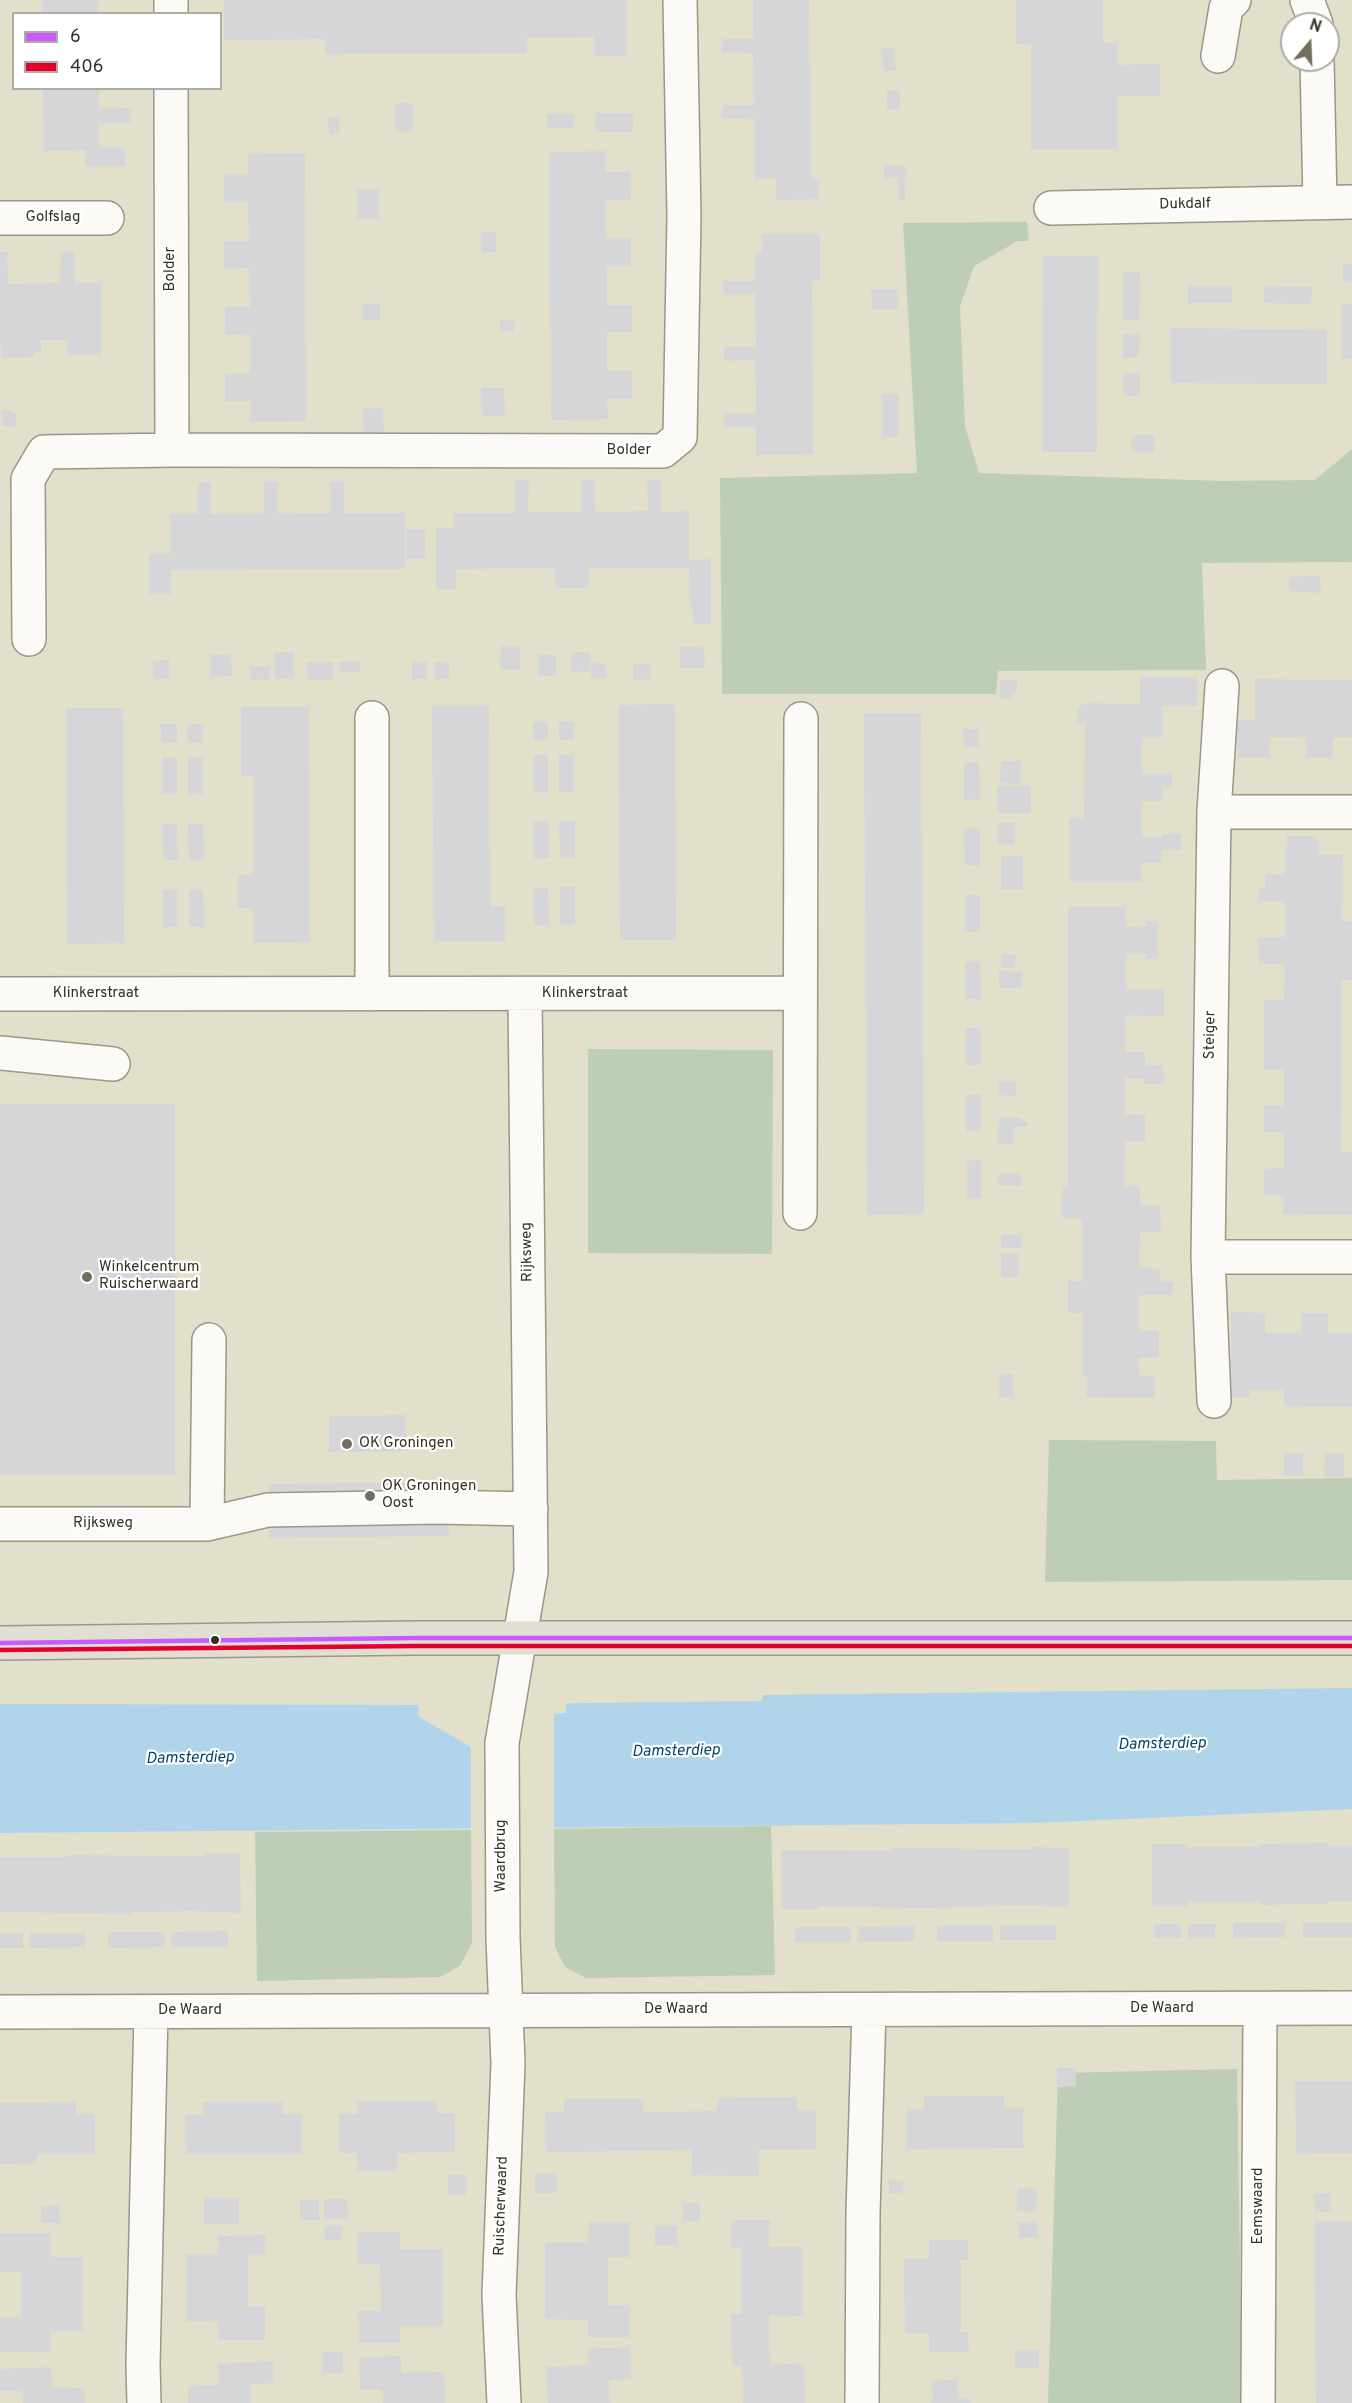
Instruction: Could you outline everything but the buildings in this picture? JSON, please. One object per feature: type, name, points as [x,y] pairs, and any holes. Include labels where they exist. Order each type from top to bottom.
[{"type":"main road","points":[[0,1643],[520,1638],[1352,1638]]},
{"type":"street","name":"Bolder","points":[[29,639],[28,478],[44,452],[663,451],[680,437],[684,216],[680,0]]},
{"type":"street","points":[[1218,56],[1226,8],[1234,0]]},
{"type":"street","name":"Dukdalf","points":[[1051,208],[1336,202],[1319,72]]},
{"type":"street","name":"Bolder","points":[[171,90],[172,450]]},
{"type":"street","name":"Golfslag","points":[[0,218],[107,218]]},
{"type":"street","name":"Steiger","points":[[1214,1401],[1208,1257],[1214,812],[1222,686]]},
{"type":"street","points":[[372,718],[372,994]]},
{"type":"street","points":[[800,1213],[801,719]]},
{"type":"street","points":[[1214,812],[1352,812]]},
{"type":"street","name":"Klinkerstraat","points":[[0,994],[799,993]]},
{"type":"street","name":"Rijksweg","points":[[520,1638],[531,1572],[525,994]]},
{"type":"street","points":[[0,1053],[113,1064]]},
{"type":"street","points":[[1208,1257],[1352,1257]]},
{"type":"street","points":[[207,1524],[209,1340]]},
{"type":"street","name":"Rijksweg","points":[[0,1524],[207,1524],[268,1510],[437,1507],[531,1509]]},
{"type":"street","name":"Waardbrug","points":[[506,2009],[502,1743],[520,1638]]},
{"type":"street","name":"De Waard","points":[[0,2012],[1352,2008]]},
{"type":"street","name":"Ruischerwaard","points":[[504,2403],[499,2295],[508,2063],[506,2009]]},
{"type":"street","name":"Eemswaard","points":[[1258,2403],[1260,2009]]},
{"type":"street","points":[[862,2403],[863,2213],[869,2010]]},
{"type":"street","points":[[144,2403],[143,2353],[151,2012]]},
{"type":"green space","points":[[1027,222],[1029,241],[1018,241],[974,266],[960,306],[965,426],[979,473],[1223,481],[1315,480],[1352,449],[1352,562],[1202,563],[1206,670],[998,671],[996,694],[722,694],[720,478],[917,473],[903,223]]},
{"type":"green space","points":[[588,1049],[773,1050],[772,1254],[588,1253]]},
{"type":"green space","points":[[1049,1440],[1216,1441],[1217,1480],[1352,1478],[1352,1580],[1045,1582]]},
{"type":"green space","points":[[771,1826],[775,1975],[586,1978],[565,1967],[555,1947],[554,1829]]},
{"type":"green space","points":[[471,1830],[472,1943],[460,1966],[440,1977],[257,1981],[255,1832]]},
{"type":"green space","points":[[1237,2069],[1242,2403],[1048,2403],[1058,2073]]},
{"type":"water","name":"Damsterdiep","points":[[1352,1688],[1352,1809],[1033,1823],[0,1833],[0,1704],[418,1705],[762,1701],[763,1695]]},
{"type":"pier","points":[[566,1702],[566,1713],[554,1714],[554,1829],[471,1830],[471,1747],[419,1717],[418,1705]]},
{"type":"transit line","name":"6","points":[[0,1643],[416,1638],[1352,1638]]},
{"type":"transit line","name":"406","points":[[0,1650],[416,1646],[1352,1646]]},
{"type":"place","name":"Winkelcentrum Ruischerwaard","points":[[87,1277]]},
{"type":"place","name":"OK Groningen","points":[[347,1444]]},
{"type":"place","name":"OK Groningen Oost","points":[[370,1496]]}]
